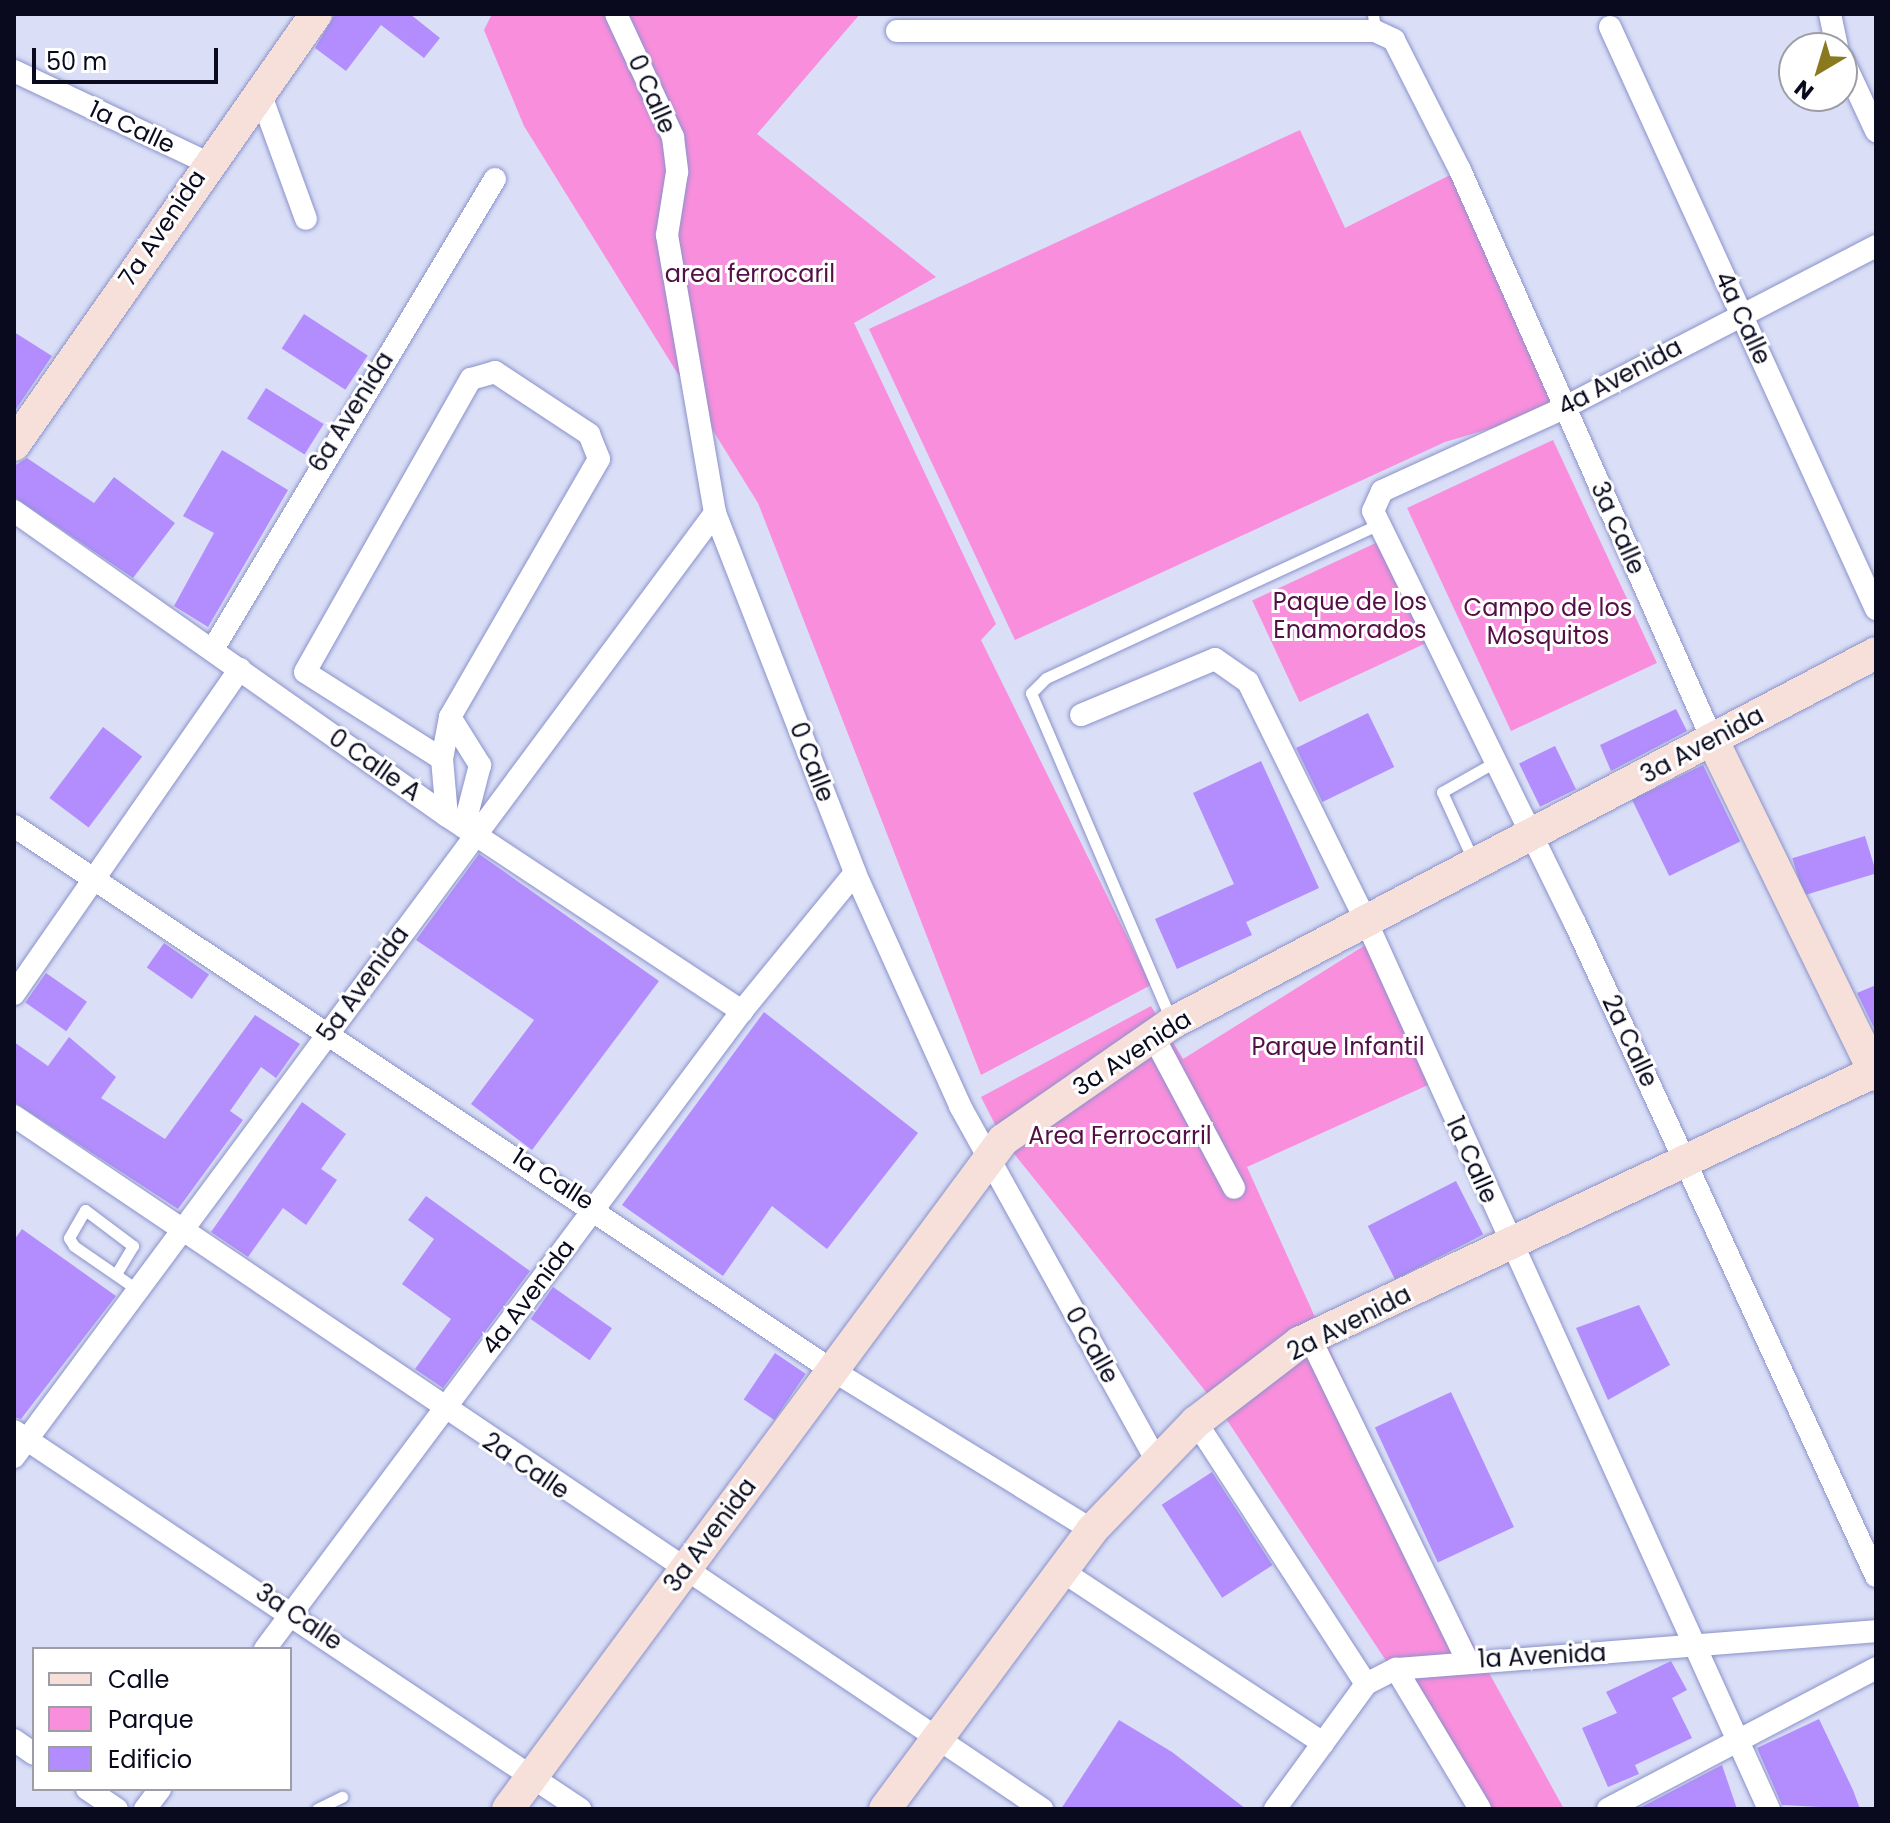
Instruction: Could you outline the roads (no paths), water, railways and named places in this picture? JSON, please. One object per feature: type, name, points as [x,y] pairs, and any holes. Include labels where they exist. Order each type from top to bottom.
[{"type":"main road","name":"7a Avenida","points":[[18,431],[206,162],[316,14]]},
{"type":"main road","name":"3a Avenida","points":[[508,1809],[1003,1140],[1162,1030],[1876,653]]},
{"type":"main road","name":"3a Calle","points":[[1712,739],[1875,1072]]},
{"type":"main road","name":"2a Avenida","points":[[885,1809],[1092,1530],[1196,1422],[1310,1338],[1875,1072]]},
{"type":"street","name":"0 Calle","points":[[616,14],[673,137],[677,172],[667,235],[715,513],[855,873],[987,1161],[1158,1463]]},
{"type":"street","points":[[897,31],[1083,24],[1374,22]]},
{"type":"street","name":"3a Calle","points":[[1374,22],[1405,56],[1712,739]]},
{"type":"street","name":"4a Calle","points":[[1610,27],[1876,609]]},
{"type":"street","name":"1a Calle","points":[[14,71],[206,162]]},
{"type":"street","points":[[259,90],[306,219]]},
{"type":"street","points":[[1858,92],[1876,131]]},
{"type":"street","name":"6a Avenida","points":[[213,649],[495,179]]},
{"type":"street","name":"4a Avenida","points":[[1376,518],[1382,491],[1564,408],[1741,312],[1876,246]]},
{"type":"street","points":[[442,759],[305,672],[471,379],[495,372],[589,434],[599,459],[450,717],[442,759],[461,826]]},
{"type":"street","name":"0 Calle A","points":[[14,511],[461,826],[742,1011]]},
{"type":"street","name":"5a Avenida","points":[[18,1443],[328,1032],[461,826],[715,513]]},
{"type":"street","name":"2a Calle","points":[[1376,518],[1686,1159],[1876,1576]]},
{"type":"street","name":"1a Calle","points":[[1081,715],[1215,659],[1233,665],[1367,923],[1769,1809]]},
{"type":"street","points":[[14,994],[97,882],[240,669]]},
{"type":"street","points":[[450,717],[480,765],[461,826]]},
{"type":"street","name":"1a Calle","points":[[14,826],[595,1207],[832,1370],[1092,1530]]},
{"type":"street","name":"4a Avenida","points":[[266,1647],[742,1011],[855,873]]},
{"type":"street","points":[[1162,1030],[1234,1188]]},
{"type":"street","name":"2a Calle","points":[[14,1116],[443,1410],[1042,1809]]},
{"type":"street","points":[[1310,1338],[1467,1660]]},
{"type":"street","points":[[1196,1422],[1366,1684]]},
{"type":"street","name":"3a Calle","points":[[18,1443],[292,1612],[580,1809]]},
{"type":"street","points":[[1062,1571],[1323,1743]]},
{"type":"street","name":"1a Avenida","points":[[1275,1809],[1366,1684],[1396,1669],[1467,1660],[1694,1647],[1876,1631]]},
{"type":"street","points":[[1608,1809],[1736,1735],[1876,1668]]},
{"type":"street","points":[[1396,1669],[1480,1809]]},
{"type":"street","points":[[14,1740],[32,1753]]},
{"type":"street","points":[[90,1791],[117,1809]]},
{"type":"street","points":[[145,1809],[158,1791]]},
{"type":"lane","points":[[1162,1030],[1031,693],[1046,678],[1376,518]]},
{"type":"lane","points":[[1476,866],[1442,792],[1495,762]]},
{"type":"lane","points":[[116,1274],[133,1246],[85,1210],[69,1238],[116,1274],[135,1288]]},
{"type":"lane","points":[[317,1809],[342,1797]]},
{"type":"park label","name":"area ferrocaril","points":[[750,274]]},
{"type":"park label","name":"Paque de los Enamorados","points":[[1350,616]]},
{"type":"park label","name":"Campo de los Mosquitos","points":[[1548,622]]},
{"type":"park label","name":"Parque Infantil","points":[[1338,1047]]},
{"type":"park label","name":"Area Ferrocarril","points":[[1120,1136]]}]
